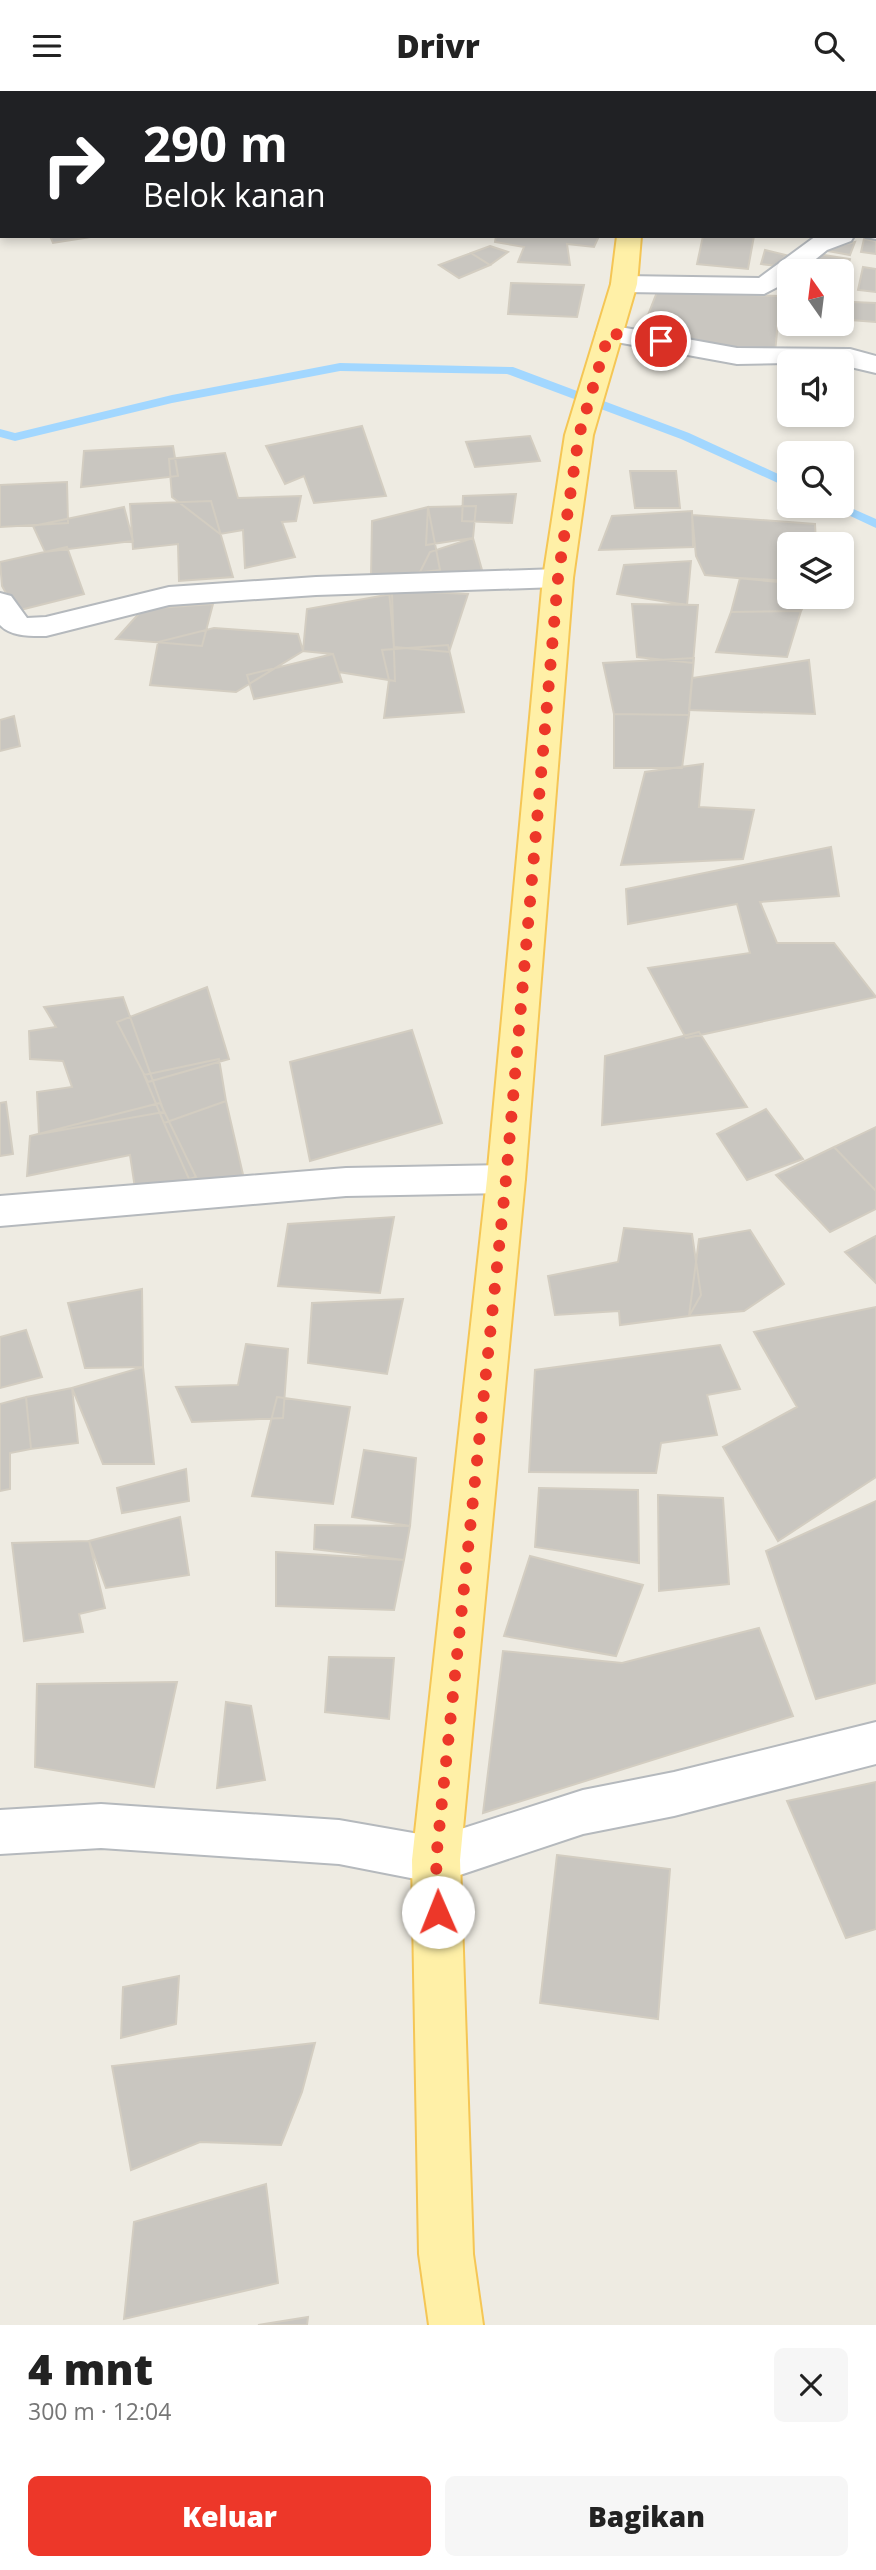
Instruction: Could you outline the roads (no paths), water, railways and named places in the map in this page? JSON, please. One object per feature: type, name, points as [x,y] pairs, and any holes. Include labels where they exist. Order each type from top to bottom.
[{"type":"main road","points":[[456,2325],[446,2254],[436,1860],[506,1179],[558,578],[579,435],[624,284],[629,238]]},
{"type":"street","points":[[624,284],[764,286],[773,282],[813,246],[831,238]]},
{"type":"street","points":[[608,336],[718,350],[737,356],[828,355],[850,357],[876,365]]},
{"type":"street","points":[[0,602],[14,623],[29,629],[52,627],[147,599],[169,596],[316,586],[558,578]]},
{"type":"street","points":[[0,1211],[346,1182],[506,1179]]},
{"type":"street","points":[[0,1832],[101,1826],[339,1842],[436,1860],[583,1812],[674,1794],[876,1743]]},
{"type":"waterway","points":[[0,433],[15,437],[172,399],[340,367],[509,370],[685,436],[777,478]]},
{"type":"waterway","points":[[854,514],[876,524]]}]
